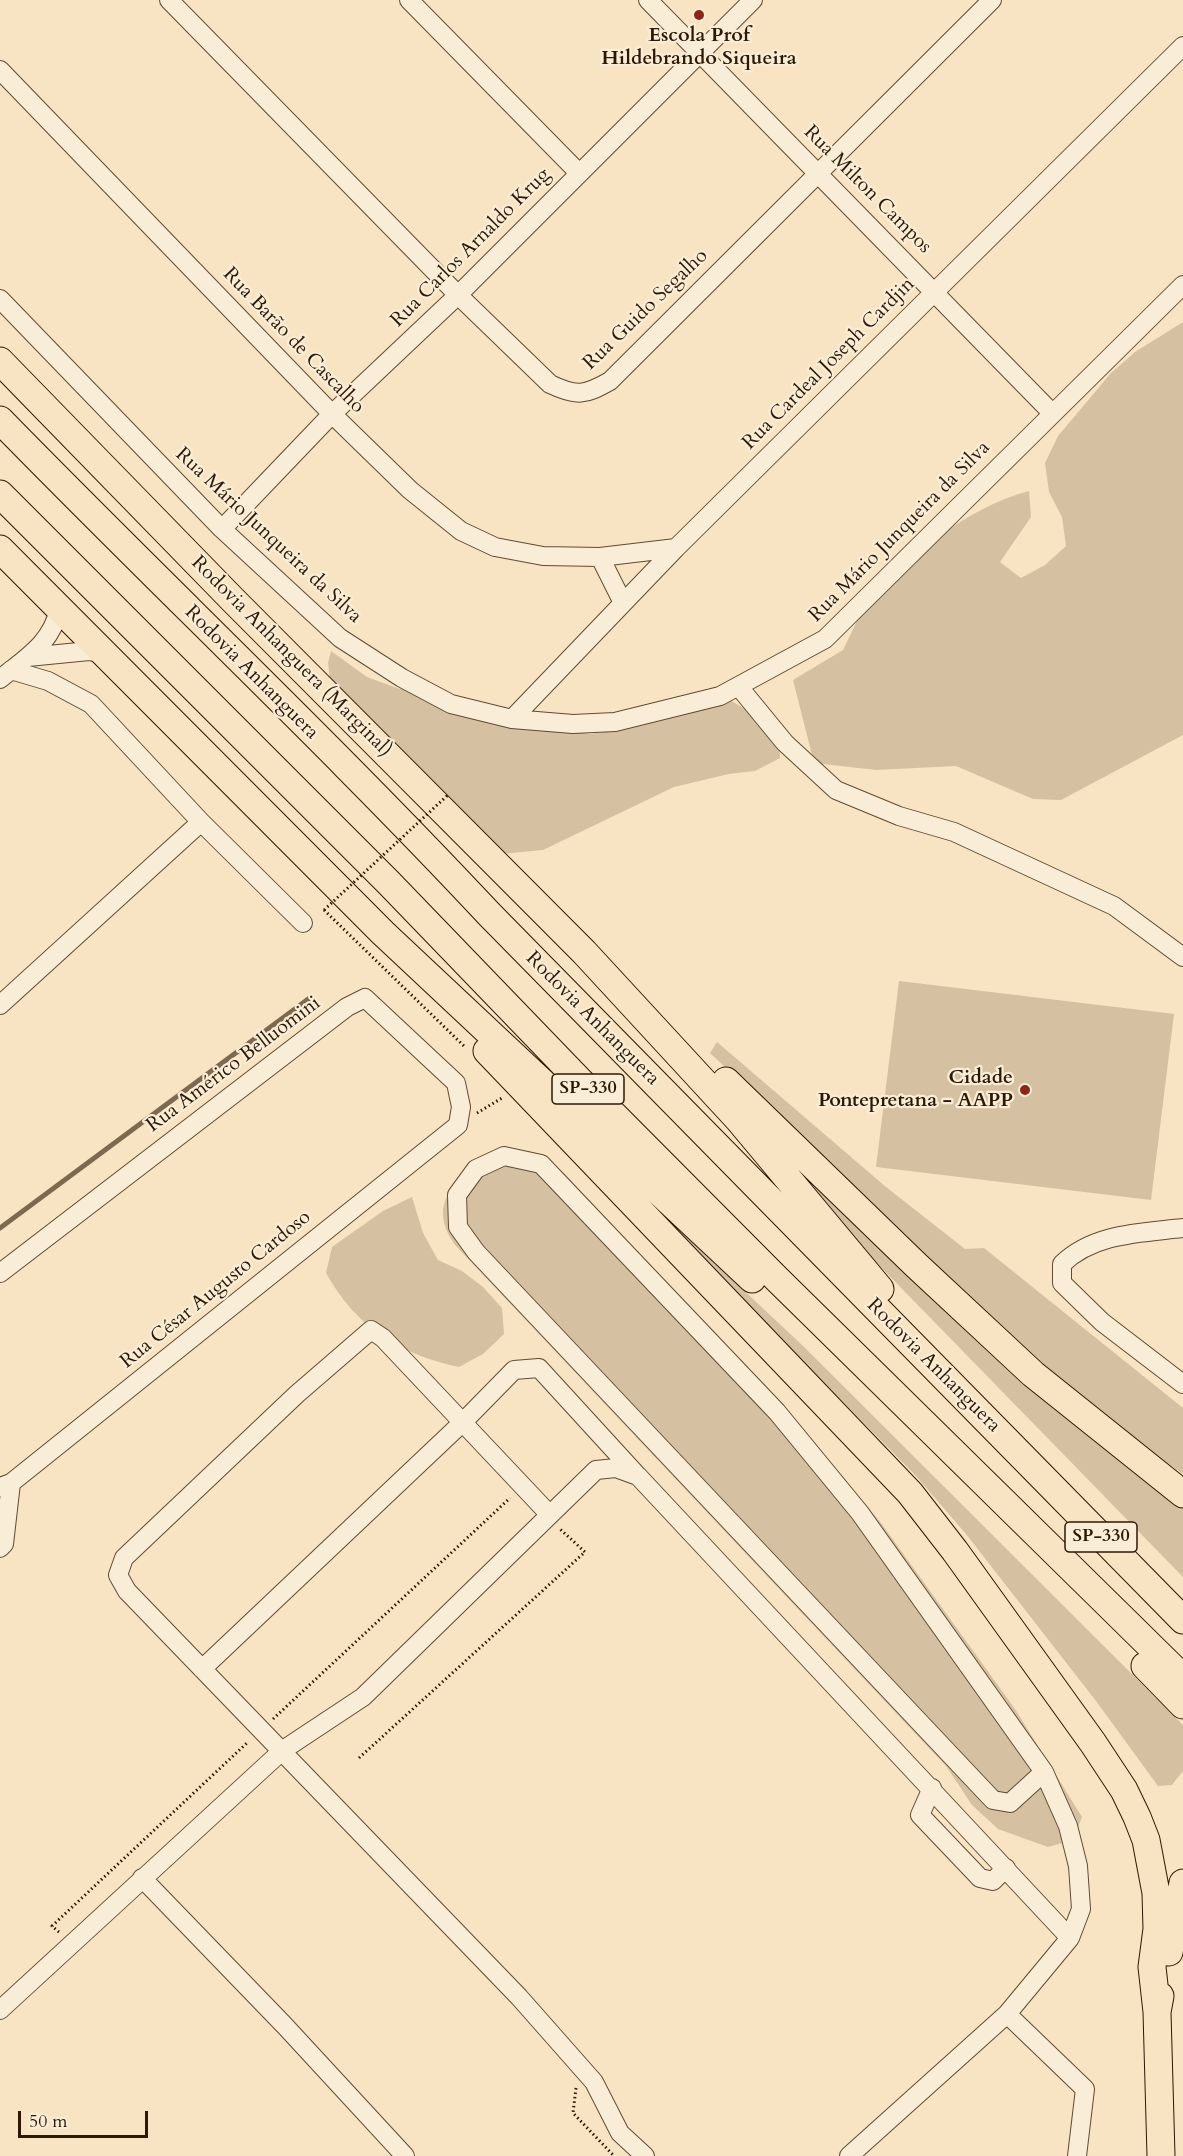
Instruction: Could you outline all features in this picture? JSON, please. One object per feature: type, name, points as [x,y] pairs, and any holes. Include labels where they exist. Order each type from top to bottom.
[{"type":"highway","name":"Rodovia Anhanguera (Marginal)","points":[[0,361],[233,600],[584,952]]},
{"type":"highway","name":"Rodovia Anhanguera","points":[[0,420],[145,568],[407,827],[490,915],[1183,1620]]},
{"type":"highway","name":"SP-330","points":[[0,494],[390,883],[580,1081],[736,1238],[1183,1678]]},
{"type":"highway","points":[[0,549],[383,933],[822,1345],[1183,1705]]},
{"type":"highway","points":[[383,933],[513,1080],[910,1493],[955,1551],[1093,1743],[1124,1790],[1146,1840],[1156,1893],[1157,1929],[1152,1967],[1157,2012],[1161,2156]]},
{"type":"highway","points":[[584,952],[739,1120],[894,1306],[961,1378],[1020,1454]]},
{"type":"highway","points":[[584,952],[656,1015],[1033,1374],[1183,1494]]},
{"type":"highway","points":[[1157,2012],[1183,1883]]},
{"type":"street","name":"Rua Guido Segalho","points":[[169,0],[458,295],[550,384],[568,392],[589,393],[610,381],[992,0]]},
{"type":"street","points":[[410,0],[579,173]]},
{"type":"street","name":"Rua Milton Campos","points":[[648,0],[1052,413]]},
{"type":"street","name":"Rua Carlos Arnaldo Krug","points":[[222,529],[332,414],[458,295],[753,0]]},
{"type":"street","name":"Rua Cardeal Joseph Cardjin","points":[[512,719],[676,548],[1183,46]]},
{"type":"street","name":"Rua Barão de Cascalho","points":[[0,70],[332,414],[410,490],[461,531],[495,547],[543,556],[600,557],[676,548]]},
{"type":"street","name":"Rua Mário Junqueira da Silva","points":[[0,300],[222,529],[340,638],[402,678],[451,704],[512,719],[573,724],[615,722],[720,696],[825,639],[1052,413],[1180,290]]},
{"type":"street","points":[[600,557],[623,603]]},
{"type":"street","points":[[5,675],[50,636],[56,624],[59,608]]},
{"type":"street","points":[[28,657],[89,651],[105,654]]},
{"type":"street","points":[[5,675],[48,681],[91,704],[201,822],[303,923]]},
{"type":"street","points":[[739,687],[785,743],[836,790],[899,816],[954,832],[1114,906],[1183,957]]},
{"type":"street","points":[[0,1005],[201,822]]},
{"type":"street","name":"Rua Américo Belluomini","points":[[0,1273],[347,1007],[365,998],[456,1083],[461,1107],[458,1125]]},
{"type":"street","name":"Rua César Augusto Cardoso","points":[[5,1485],[458,1125]]},
{"type":"street","points":[[855,2154],[1007,2014],[1070,1938],[1081,1909],[1078,1866],[1068,1826],[1044,1772],[860,1513],[777,1412],[541,1164],[504,1156],[476,1169],[458,1195],[458,1227],[476,1252],[870,1672],[993,1800],[1010,1803],[1044,1772]]},
{"type":"street","points":[[1183,1228],[1098,1241],[1075,1251],[1062,1264],[1062,1282],[1102,1322],[1183,1384]]},
{"type":"street","points":[[550,1515],[383,1338],[371,1330],[297,1394],[124,1558],[118,1575],[127,1590],[202,1669],[284,1750],[519,1997],[594,2082],[620,2133],[645,2156]]},
{"type":"street","points":[[202,1669],[463,1422],[514,1370],[539,1368],[1070,1938]]},
{"type":"street","points":[[0,2010],[284,1750],[363,1697],[596,1470],[616,1468],[638,1476]]},
{"type":"street","points":[[0,1548],[4,1544],[5,1485]]},
{"type":"street","points":[[932,1788],[920,1815],[980,1878],[993,1881],[1006,1868]]},
{"type":"street","points":[[142,1878],[285,2026],[405,2156]]},
{"type":"street","points":[[1007,2014],[1085,2089],[1077,2156]]},
{"type":"path","points":[[449,794],[324,910],[469,1050]]},
{"type":"path","points":[[458,1125],[507,1095]]},
{"type":"shaded area","points":[[1183,322],[1183,735],[1061,800],[1033,799],[956,766],[876,770],[814,763],[793,680],[843,650],[856,623],[862,596],[961,521],[983,509],[1029,491],[1031,517],[1000,562],[1021,578],[1045,565],[1066,546],[1062,517],[1049,492],[1045,463],[1058,436],[1111,373],[1135,352]]},
{"type":"shaded area","points":[[331,651],[367,677],[397,688],[481,706],[561,730],[590,734],[623,729],[728,699],[778,732],[780,758],[755,771],[729,774],[674,787],[543,850],[490,855],[331,689],[328,663]]},
{"type":"shaded area","name":"Cidade Pontepretana - AAPP","points":[[899,981],[1174,1014],[1151,1200],[876,1167]]},
{"type":"shaded area","points":[[717,1042],[886,1187],[965,1249],[984,1248],[1183,1408],[1183,1474],[1077,1393],[977,1305],[710,1053]]},
{"type":"shaded area","points":[[754,1125],[1183,1506],[1183,1577],[871,1257]]},
{"type":"shaded area","points":[[499,1148],[533,1152],[564,1173],[801,1427],[881,1523],[1015,1709],[1082,1817],[1073,1840],[1048,1847],[998,1829],[972,1805],[946,1766],[455,1245],[443,1218],[444,1204],[448,1194],[471,1166]]},
{"type":"shaded area","points":[[609,1164],[801,1344],[1183,1725],[1183,1771],[1172,1785],[1158,1786],[1096,1701],[966,1534],[916,1476]]},
{"type":"shaded area","points":[[412,1197],[423,1233],[438,1260],[462,1271],[483,1287],[502,1308],[504,1334],[483,1354],[459,1367],[417,1354],[381,1335],[351,1309],[326,1273],[332,1247],[383,1211]]},
{"type":"waterway","points":[[0,1228],[311,997]]},
{"type":"place","name":"Escola Prof Hildebrando Siqueira","points":[[699,15]]},
{"type":"place","name":"Cidade Pontepretana - AAPP","points":[[1025,1090]]}]
